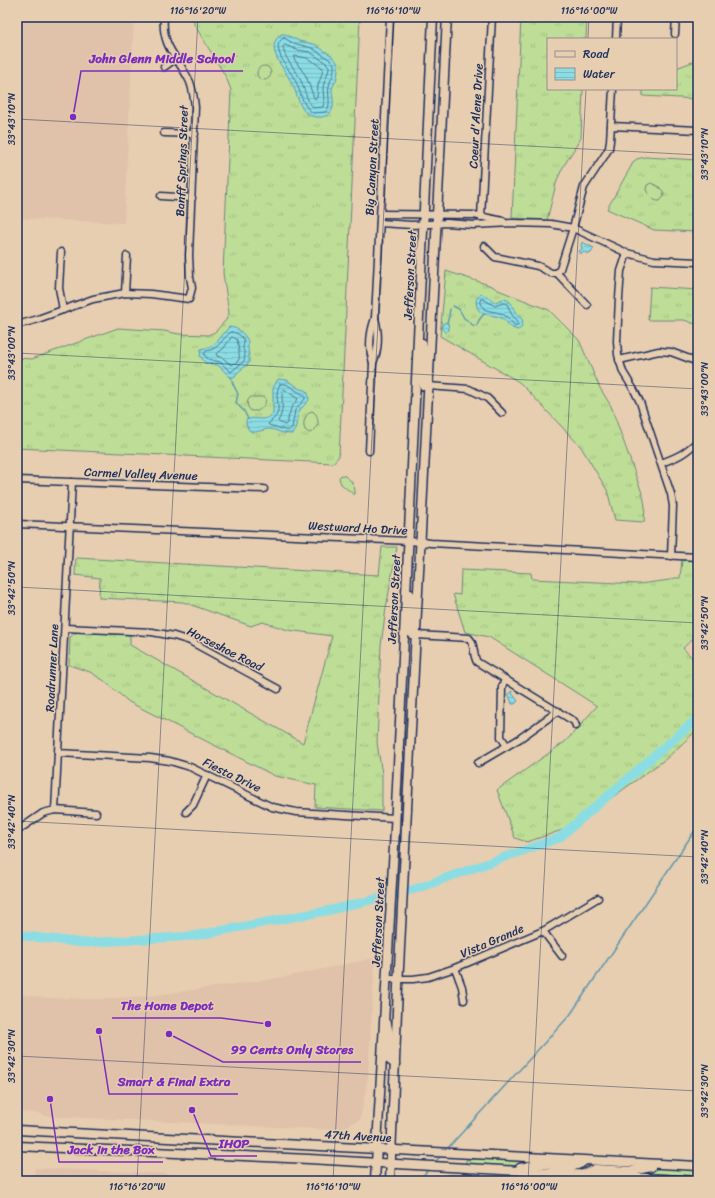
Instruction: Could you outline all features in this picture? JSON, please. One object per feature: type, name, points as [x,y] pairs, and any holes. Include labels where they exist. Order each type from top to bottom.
[{"type":"main road","name":"Jefferson Street","points":[[375,1181],[395,829],[434,17]]},
{"type":"main road","name":"Jefferson Street","points":[[390,1181],[447,17]]},
{"type":"main road","points":[[420,320],[424,354],[423,383],[424,386],[428,386]]},
{"type":"main road","points":[[407,582],[412,604],[410,632],[416,635]]},
{"type":"main road","points":[[385,1014],[389,1035],[388,1059],[395,1064]]},
{"type":"main road","name":"47th Avenue","points":[[17,1130],[698,1166]]},
{"type":"main road","points":[[76,1148],[79,1133]]},
{"type":"main road","points":[[17,1146],[698,1180]]},
{"type":"main road","points":[[510,1170],[538,1164],[574,1166],[580,1165],[585,1160]]},
{"type":"main road","points":[[583,1174],[595,1169],[632,1170],[661,1164]]},
{"type":"street","name":"Banff Springs Street","points":[[125,293],[151,294],[189,299],[192,288],[189,255],[196,107],[192,87],[187,76],[175,59],[165,39],[164,17]]},
{"type":"street","name":"Big Canyon Street","points":[[369,451],[373,363],[376,355],[378,329],[375,318],[390,17]]},
{"type":"street","name":"Coeur d'Alene Drive","points":[[481,216],[492,17]]},
{"type":"street","points":[[616,38],[617,17]]},
{"type":"street","points":[[675,34],[676,17]]},
{"type":"street","points":[[164,67],[175,59]]},
{"type":"street","points":[[484,246],[495,257],[538,266],[551,274],[557,273],[560,269],[573,228],[584,187],[609,148],[613,90]]},
{"type":"street","points":[[611,126],[698,130]]},
{"type":"street","points":[[164,132],[195,134]]},
{"type":"street","points":[[161,196],[192,198]]},
{"type":"street","points":[[381,214],[474,215],[512,224]]},
{"type":"street","points":[[380,223],[412,225],[551,224],[573,228],[627,253],[654,260],[698,262]]},
{"type":"street","points":[[61,252],[59,288],[63,310]]},
{"type":"street","points":[[627,253],[621,271],[617,341],[619,360],[623,372],[640,402],[671,494],[673,506],[671,556]]},
{"type":"street","points":[[17,325],[93,299],[125,293],[127,256]]},
{"type":"street","points":[[557,273],[587,305]]},
{"type":"street","points":[[619,360],[659,351],[671,352],[698,362]]},
{"type":"street","points":[[428,386],[469,389],[487,398],[502,413]]},
{"type":"street","points":[[660,463],[687,452],[698,441]]},
{"type":"street","name":"Carmel Valley Avenue","points":[[17,480],[264,490]]},
{"type":"street","name":"Roadrunner Lane","points":[[55,810],[72,482]]},
{"type":"street","name":"Westward Ho Drive","points":[[17,524],[409,541],[698,557]]},
{"type":"street","name":"Horseshoe Road","points":[[65,628],[152,632],[174,636],[190,641],[278,689]]},
{"type":"street","points":[[416,635],[472,639],[474,658],[476,662],[574,721],[576,726]]},
{"type":"street","points":[[505,679],[502,687],[501,737],[507,746]]},
{"type":"street","points":[[478,762],[507,746],[558,712]]},
{"type":"street","name":"Fiesta Drive","points":[[58,753],[170,760],[190,767],[272,807],[296,812],[395,818]]},
{"type":"street","points":[[186,812],[192,804],[207,775]]},
{"type":"street","points":[[17,831],[43,813],[55,810],[96,813]]},
{"type":"street","name":"Vista Grande","points":[[387,979],[413,979],[428,977],[455,968],[543,931],[598,898]]},
{"type":"street","points":[[543,931],[562,956]]},
{"type":"street","points":[[455,968],[462,987],[464,1000]]},
{"type":"shaded area","points":[[17,17],[134,17],[124,223],[17,218]]},
{"type":"shaded area","points":[[375,958],[368,1077],[360,1120],[339,1130],[45,1116],[38,1113],[17,1112],[17,994],[46,998],[97,999],[150,996],[285,977]]},
{"type":"shaded area","points":[[35,1168],[211,1176],[210,1181],[34,1181]]},
{"type":"green space","points":[[194,17],[360,17],[339,456],[333,463],[17,448],[17,358],[32,359],[118,328],[164,331],[179,334],[208,335],[215,332],[226,320],[229,313],[223,273],[231,90],[226,77],[194,24]]},
{"type":"green space","points":[[521,17],[587,17],[586,38],[547,38],[547,90],[583,90],[581,138],[563,167],[557,180],[547,220],[512,218]]},
{"type":"green space","points":[[698,60],[698,99],[643,96],[643,90],[677,90],[677,68]]},
{"type":"green space","points":[[261,66],[267,66],[271,70],[271,76],[267,80],[261,80],[257,76],[257,70]]},
{"type":"green space","points":[[645,157],[698,160],[698,232],[654,230],[607,209],[634,161]]},
{"type":"green space","points":[[651,183],[663,191],[664,196],[660,201],[653,199],[646,190],[647,185]]},
{"type":"green space","points":[[446,271],[492,286],[498,290],[549,310],[579,340],[600,388],[611,406],[643,496],[645,506],[644,522],[615,520],[607,490],[581,447],[519,382],[440,336]]},
{"type":"green space","points":[[650,287],[698,290],[698,325],[684,320],[648,320]]},
{"type":"green space","points":[[251,397],[265,397],[263,407],[258,411],[251,411],[248,408],[247,402]]},
{"type":"green space","points":[[311,411],[316,414],[318,424],[314,431],[309,433],[305,430],[304,422],[307,415]]},
{"type":"green space","points":[[341,475],[347,477],[351,482],[355,494],[341,484],[339,478]]},
{"type":"green space","points":[[382,547],[397,547],[381,645],[377,743],[382,774],[382,811],[315,807],[316,785],[275,776],[129,702],[103,680],[90,672],[69,665],[70,637],[77,632],[130,635],[130,645],[303,743],[332,636],[288,630],[263,622],[251,626],[183,602],[99,598],[100,578],[75,575],[76,558],[379,575]]},
{"type":"green space","points":[[682,560],[698,561],[698,634],[683,648],[698,664],[698,729],[667,758],[571,827],[527,842],[515,838],[497,790],[566,741],[597,706],[489,637],[465,632],[453,594],[460,595],[461,570],[531,573],[532,579],[639,584],[680,578]]},
{"type":"green space","points":[[466,1160],[531,1161],[531,1164],[515,1167],[466,1164]]},
{"type":"green space","points":[[655,1168],[698,1170],[698,1176],[641,1173],[641,1171]]},
{"type":"green space","points":[[447,1175],[475,1176],[483,1181],[442,1181]]},
{"type":"water","points":[[282,34],[299,41],[314,44],[331,55],[338,63],[337,79],[332,89],[333,108],[328,115],[314,117],[304,111],[301,106],[294,88],[274,51],[276,39]]},
{"type":"water","points":[[582,242],[594,248],[591,253],[589,254],[584,252],[581,254],[579,251],[582,249]]},
{"type":"water","points":[[481,294],[495,302],[504,299],[509,301],[523,322],[521,328],[518,330],[515,329],[503,319],[486,315],[480,311],[477,308],[476,301],[477,297]]},
{"type":"water","points":[[446,322],[448,323],[449,330],[446,333],[441,328]]},
{"type":"water","points":[[229,327],[240,331],[248,341],[249,363],[234,377],[230,377],[218,365],[206,364],[200,356],[201,349],[216,343]]},
{"type":"water","points":[[278,379],[287,380],[308,393],[309,400],[299,411],[295,430],[292,434],[270,429],[251,432],[247,426],[246,420],[253,418],[263,419],[273,413],[273,388]]},
{"type":"water","points":[[512,691],[518,701],[515,704],[512,704],[508,694]]},
{"type":"waterway","points":[[453,306],[459,309],[464,318],[474,326],[477,325],[484,314]]},
{"type":"waterway","points":[[447,323],[450,309]]},
{"type":"waterway","points":[[231,377],[238,394],[236,403],[244,411],[248,419]]},
{"type":"waterway","points":[[17,935],[84,943],[193,936],[331,910],[415,889],[559,838],[698,718]]},
{"type":"waterway","points":[[446,1150],[570,1015],[698,826]]},
{"type":"waterway","points":[[434,1163],[441,1156]]},
{"type":"waterway","points":[[418,1181],[429,1169]]},
{"type":"place","name":"John Glenn Middle School","points":[[73,117]]},
{"type":"place","name":"The Home Depot","points":[[268,1024]]},
{"type":"place","name":"Smart & Final Extra","points":[[99,1031]]},
{"type":"place","name":"99 Cents Only Stores","points":[[169,1034]]},
{"type":"place","name":"Jack in the Box","points":[[50,1099]]},
{"type":"place","name":"IHOP","points":[[192,1110]]}]
